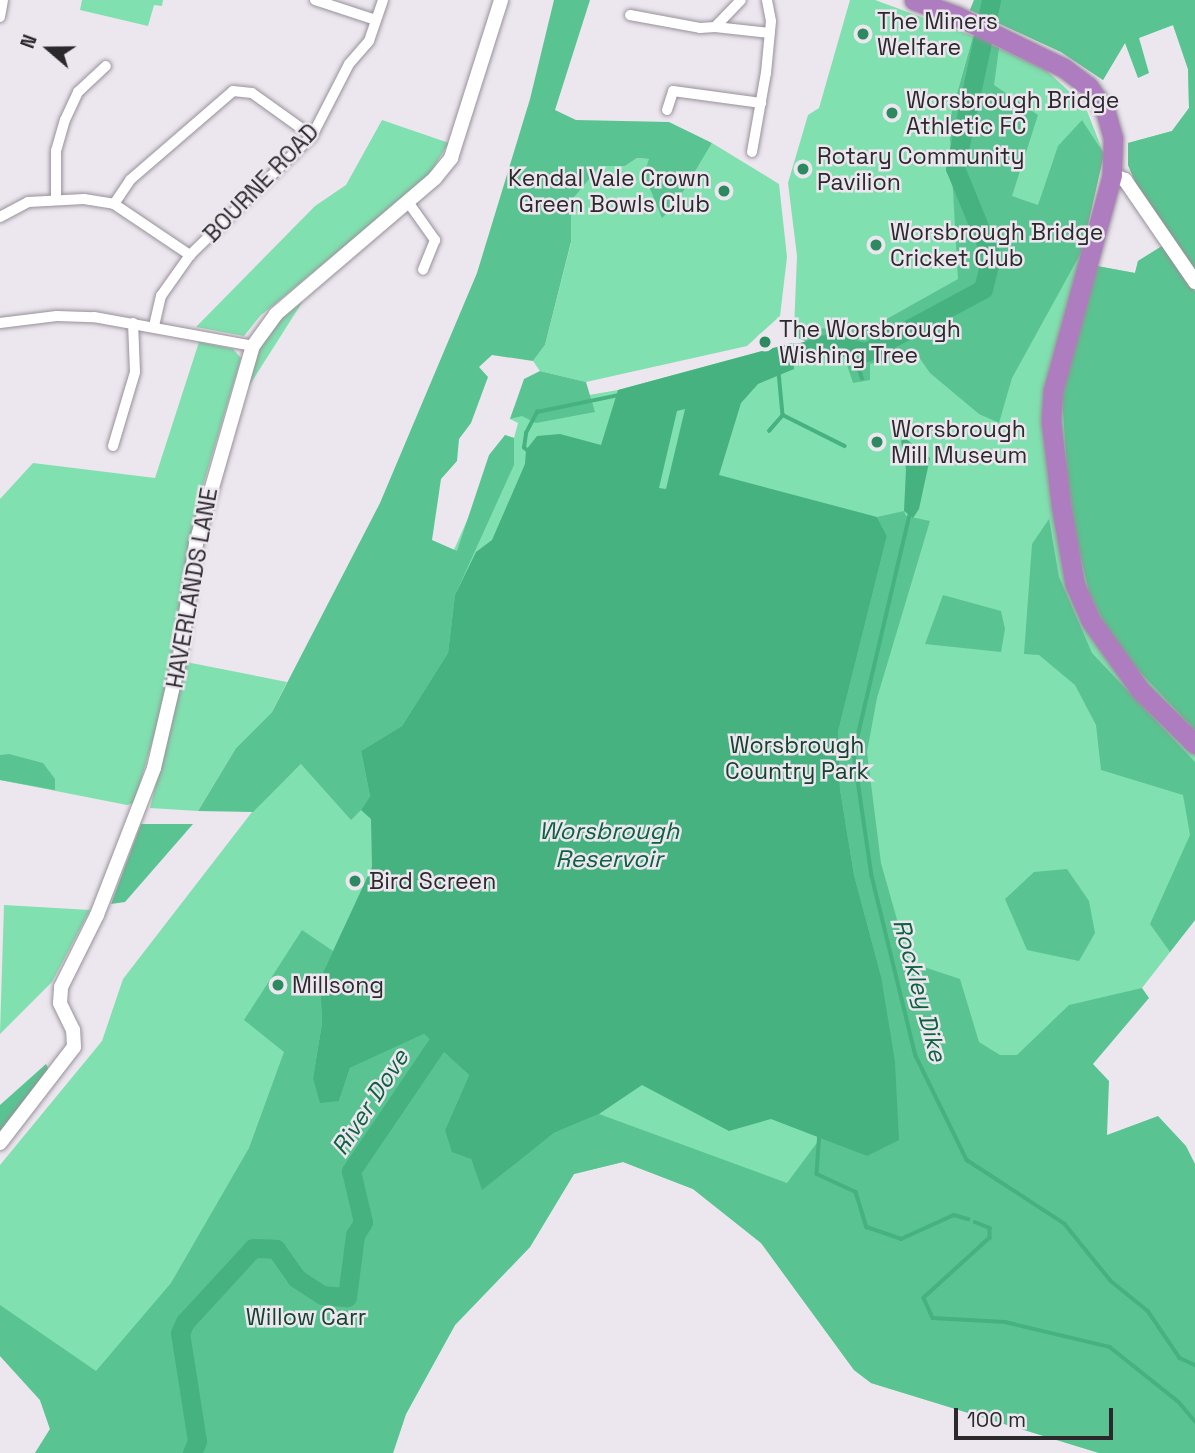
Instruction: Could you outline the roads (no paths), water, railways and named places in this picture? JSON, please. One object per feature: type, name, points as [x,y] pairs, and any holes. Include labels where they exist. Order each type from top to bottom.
[{"type":"highway","points":[[914,0],[957,16],[1065,68],[1088,86],[1105,110],[1113,138],[1112,175],[1053,390],[1051,422],[1063,519],[1075,586],[1091,621],[1140,690],[1195,744]]},
{"type":"street","points":[[0,17],[3,0]]},
{"type":"street","points":[[315,0],[376,20]]},
{"type":"street","name":"BOURNE ROAD","points":[[154,326],[161,296],[190,255],[312,136],[349,64],[369,41],[383,0]]},
{"type":"street","name":"HAVERLANDS LANE","points":[[0,1143],[74,1046],[73,1030],[60,1003],[61,987],[97,915],[154,768],[170,708],[208,489],[253,346],[276,314],[408,202],[451,158],[501,0]]},
{"type":"street","points":[[715,26],[741,0]]},
{"type":"street","points":[[752,152],[766,74],[770,33],[767,0]]},
{"type":"street","points":[[630,15],[700,29],[715,26],[770,33]]},
{"type":"street","points":[[56,200],[56,151],[65,120],[78,92],[106,66]]},
{"type":"street","points":[[114,204],[130,180],[233,91],[252,93],[312,136]]},
{"type":"street","points":[[667,110],[673,91],[761,103]]},
{"type":"street","points":[[1112,175],[1125,180],[1195,282]]},
{"type":"street","points":[[0,217],[28,202],[56,200],[114,204],[190,255]]},
{"type":"street","points":[[408,202],[435,240],[423,270]]},
{"type":"street","points":[[0,323],[57,316],[154,326],[253,346]]},
{"type":"street","points":[[113,446],[135,372],[133,323]]},
{"type":"water","name":"Worsbrough Reservoir","points":[[792,343],[794,369],[758,384],[741,403],[719,475],[877,517],[887,536],[838,732],[840,789],[854,875],[881,976],[895,1062],[899,1140],[867,1156],[771,1119],[729,1131],[642,1085],[599,1114],[554,1133],[482,1190],[471,1159],[452,1152],[445,1130],[469,1075],[424,1034],[350,1068],[339,1101],[320,1103],[313,1078],[322,1023],[320,979],[372,867],[371,819],[361,810],[370,796],[361,751],[402,726],[448,653],[455,595],[476,552],[492,540],[525,464],[526,450],[537,436],[560,434],[601,445],[618,390]],"holes":[[[685,409],[666,489],[659,488],[677,411]]]},
{"type":"water","points":[[905,438],[930,458],[919,509],[913,518],[904,511],[906,469],[901,441]]},
{"type":"waterway","name":"River Dove","points":[[770,362],[829,343],[866,352],[983,289],[991,256],[955,168],[991,0]]},
{"type":"waterway","points":[[862,379],[856,361],[866,352]]},
{"type":"waterway","points":[[779,372],[783,415],[845,446]]},
{"type":"waterway","points":[[529,452],[524,448],[526,433],[537,412],[619,395]]},
{"type":"waterway","points":[[769,431],[783,415]]},
{"type":"waterway","name":"Rockley Dike","points":[[910,515],[854,753],[872,876],[916,1056],[967,1160],[1065,1224],[1111,1281],[1148,1311],[1180,1358],[1195,1365]]},
{"type":"waterway","name":"River Dove","points":[[192,1453],[197,1441],[180,1333],[185,1322],[253,1248],[276,1249],[296,1278],[322,1295],[347,1297],[355,1235],[363,1222],[351,1171],[449,1026]]},
{"type":"waterway","name":"Rockley Dike","points":[[820,1132],[817,1174],[856,1192],[867,1227],[901,1239],[954,1215],[968,1219]]},
{"type":"waterway","name":"Rockley Dike","points":[[975,1222],[990,1228],[990,1238],[924,1298],[933,1318],[1005,1322],[1110,1347],[1179,1402],[1195,1421]]},
{"type":"place","name":"The Miners Welfare","points":[[863,34]]},
{"type":"place","name":"Worsbrough Bridge Athletic FC","points":[[892,113]]},
{"type":"place","name":"Rotary Community Pavilion","points":[[803,169]]},
{"type":"place","name":"Kendal Vale Crown Green Bowls Club","points":[[724,191]]},
{"type":"place","name":"Worsbrough Bridge Cricket Club","points":[[876,245]]},
{"type":"place","name":"The Worsbrough Wishing Tree","points":[[765,342]]},
{"type":"place","name":"Worsbrough Mill Museum","points":[[877,442]]},
{"type":"place","name":"Bird Screen","points":[[355,881]]},
{"type":"place","name":"Millsong","points":[[278,985]]},
{"type":"park label","name":"Worsbrough Country Park","points":[[797,758]]},
{"type":"park label","name":"Willow Carr","points":[[306,1317]]}]
